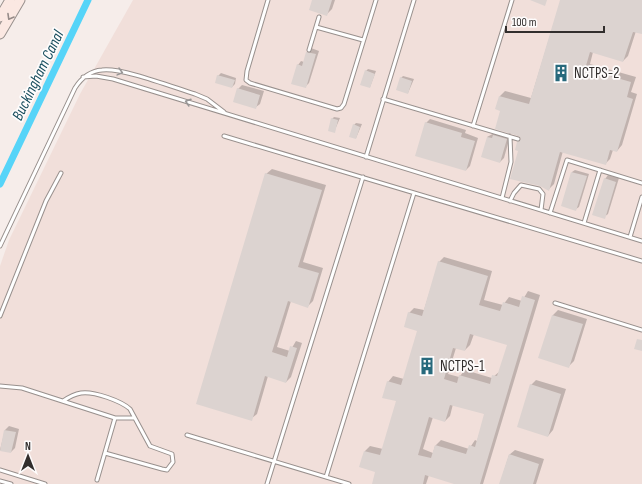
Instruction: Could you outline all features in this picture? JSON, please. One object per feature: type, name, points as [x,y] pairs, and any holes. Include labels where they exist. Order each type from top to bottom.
[{"type":"main road","points":[[0,17],[10,0]]},
{"type":"main road","points":[[0,34],[20,0]]},
{"type":"lane","points":[[268,0],[246,75],[246,80],[250,83],[339,109],[344,104],[376,0]]},
{"type":"lane","points":[[366,157],[414,0]]},
{"type":"lane","points":[[473,126],[512,0]]},
{"type":"lane","points":[[309,50],[319,17]]},
{"type":"lane","points":[[316,27],[363,40]]},
{"type":"lane","points":[[0,246],[75,88],[83,77],[102,70],[116,70],[201,97],[225,113]]},
{"type":"lane","points":[[83,77],[96,76],[112,79],[642,241]]},
{"type":"lane","points":[[383,99],[518,139]]},
{"type":"lane","points":[[224,136],[642,261]]},
{"type":"lane","points":[[502,198],[511,162],[510,137]]},
{"type":"lane","points":[[550,213],[567,160],[642,183]]},
{"type":"lane","points":[[584,224],[600,170]]},
{"type":"lane","points":[[0,316],[46,201],[61,173]]},
{"type":"lane","points":[[267,484],[363,178]]},
{"type":"lane","points":[[510,201],[518,188],[525,185],[542,191],[543,197],[541,210]]},
{"type":"lane","points":[[326,477],[414,193]]},
{"type":"lane","points":[[630,237],[640,211],[642,197]]},
{"type":"lane","points":[[555,303],[642,330]]},
{"type":"lane","points":[[0,386],[22,388],[116,418],[134,418]]},
{"type":"lane","points":[[64,401],[74,395],[90,393],[125,404],[130,409],[150,446],[172,454],[173,462],[167,470],[105,453]]},
{"type":"lane","points":[[97,480],[116,418]]},
{"type":"lane","points":[[187,435],[349,484]]},
{"type":"lane","points":[[0,470],[45,484]]},
{"type":"lane","points":[[0,481],[12,484]]},
{"type":"shaded area","points":[[133,0],[642,0],[642,484],[0,484],[0,266],[9,240],[80,94]]},
{"type":"building","points":[[312,0],[332,0],[327,16],[309,10]]},
{"type":"building","points":[[530,0],[547,0],[545,6]]},
{"type":"building","name":"NCTPS-2","points":[[560,0],[642,0],[642,34],[633,32],[623,62],[590,52],[585,69],[631,82],[627,97],[633,99],[617,152],[610,150],[606,165],[560,152],[549,191],[540,186],[510,179],[518,151],[515,150],[517,142],[521,139],[519,136],[495,129],[500,111],[495,109],[499,96],[529,104]]},
{"type":"building","points":[[306,52],[316,54],[306,88],[291,84],[297,64],[302,66]]},
{"type":"building","points":[[365,70],[375,74],[370,88],[360,85]]},
{"type":"building","points":[[217,75],[235,80],[232,88],[215,83]]},
{"type":"building","points":[[400,77],[412,81],[408,94],[396,90]]},
{"type":"building","points":[[237,88],[260,95],[256,109],[233,102]]},
{"type":"building","points":[[331,118],[338,120],[335,133],[328,131]]},
{"type":"building","points":[[425,122],[462,133],[461,137],[475,141],[466,171],[415,156]]},
{"type":"building","points":[[353,124],[360,127],[356,139],[349,137]]},
{"type":"building","points":[[493,135],[507,139],[500,163],[481,157],[487,137],[492,138]]},
{"type":"building","points":[[571,172],[587,176],[576,211],[561,206]]},
{"type":"building","points":[[265,173],[322,190],[298,267],[319,273],[308,308],[288,301],[272,352],[287,357],[290,346],[297,348],[286,383],[265,376],[252,421],[196,404]]},
{"type":"building","points":[[604,178],[616,182],[605,219],[592,215]]},
{"type":"building","points":[[438,261],[488,276],[479,305],[500,311],[503,302],[519,307],[522,296],[535,300],[480,484],[454,484],[425,475],[423,484],[372,484],[375,472],[359,467],[364,451],[380,455],[396,401],[382,398],[387,381],[401,385],[417,331],[404,327],[408,312],[422,316]],"holes":[[[470,334],[507,345],[497,376],[492,375],[490,384],[459,375],[457,383],[444,379],[453,348],[465,351]],[[450,405],[484,414],[475,447],[469,445],[466,454],[435,445],[431,458],[418,455],[429,417],[445,422]]]},
{"type":"building","points":[[552,315],[583,324],[569,368],[538,358]]},
{"type":"building","points":[[637,339],[642,340],[642,351],[634,349]]},
{"type":"building","points":[[530,384],[561,394],[548,437],[517,427]]},
{"type":"building","points":[[4,430],[16,432],[11,453],[0,451]]},
{"type":"building","points":[[509,454],[539,464],[533,484],[499,484]]},
{"type":"waterway","name":"Buckingham Canal","points":[[0,184],[88,0]]},
{"type":"place","name":"NCTPS-2","points":[[561,73]]},
{"type":"place","name":"NCTPS-1","points":[[427,366]]}]
